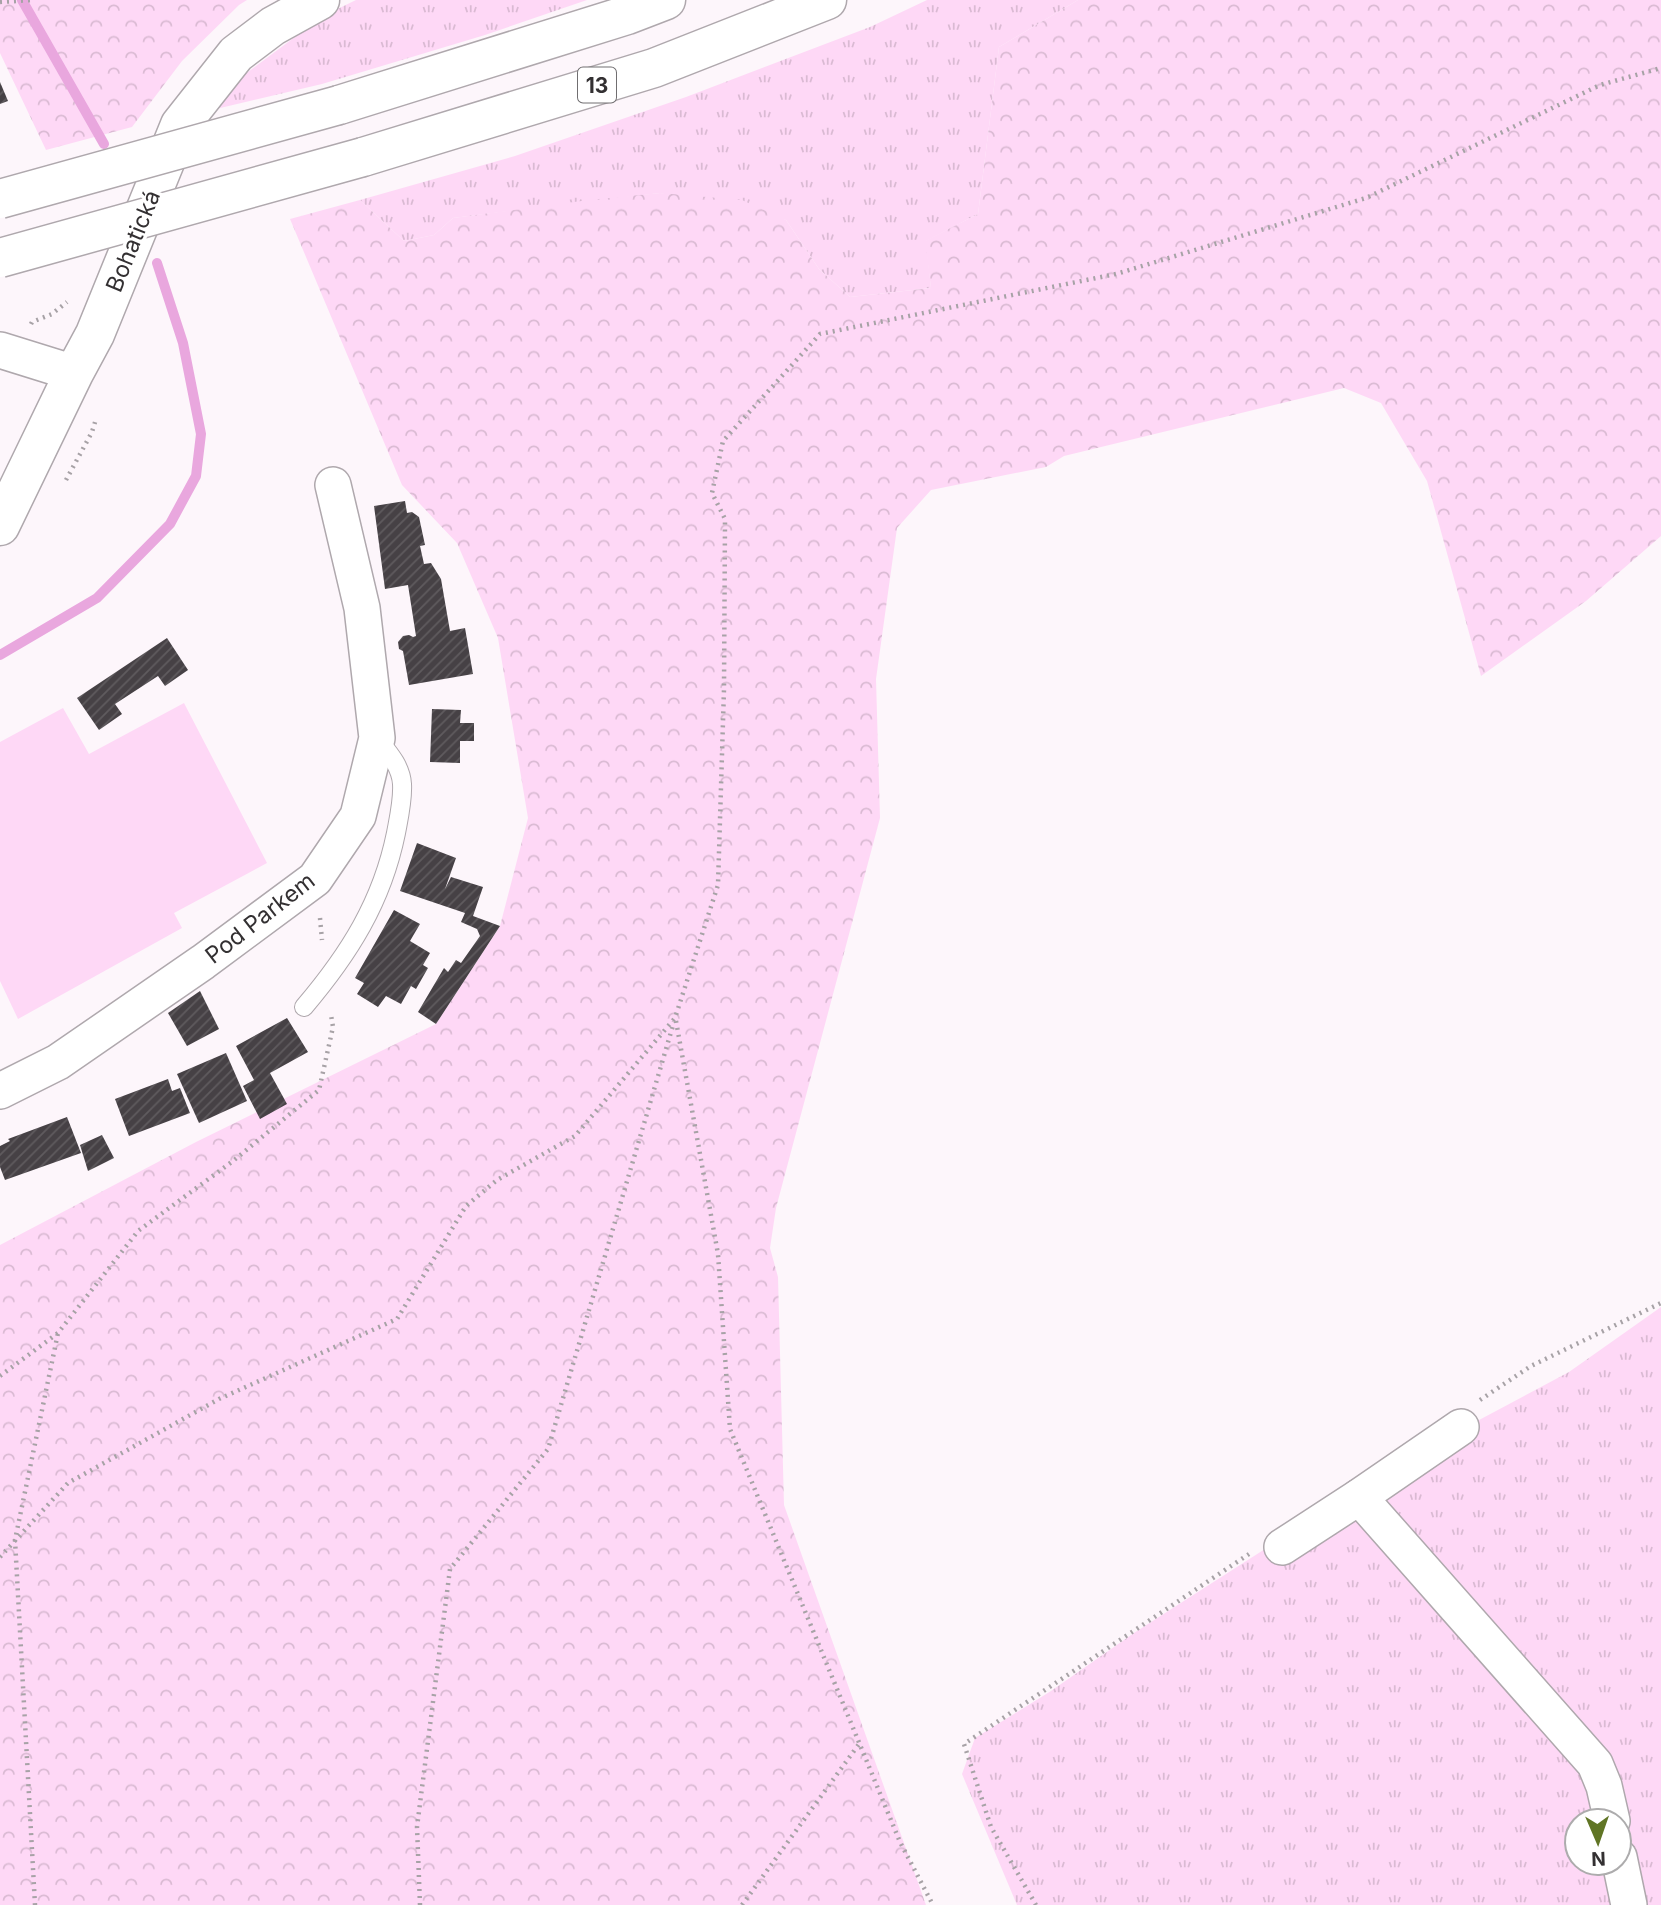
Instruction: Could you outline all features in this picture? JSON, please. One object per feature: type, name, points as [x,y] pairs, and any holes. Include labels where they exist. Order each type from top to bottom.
[{"type":"main road","name":"Bohatická","points":[[0,526],[95,334],[180,125],[236,54],[273,26],[320,0]]},
{"type":"main road","points":[[0,199],[339,105],[627,15],[666,0]]},
{"type":"main road","name":"13","points":[[0,258],[363,157],[654,68],[827,0]]},
{"type":"street","points":[[0,350],[74,373]]},
{"type":"street","name":"Pod Parkem","points":[[0,1091],[58,1062],[203,962],[315,879],[358,816],[377,738],[362,608],[333,485]]},
{"type":"street","points":[[1282,1547],[1461,1427]]},
{"type":"street","points":[[1359,1497],[1595,1764],[1609,1807]]},
{"type":"street","points":[[1623,1877],[1629,1905]]},
{"type":"lane","points":[[304,1007],[341,963],[370,912],[392,854],[400,814],[402,783],[397,765],[377,738]]},
{"type":"path","points":[[0,2],[33,0]]},
{"type":"path","points":[[420,1905],[417,1827],[450,1569],[548,1449],[675,1018],[718,885],[724,689],[725,519],[712,493],[723,441],[820,334],[1116,274],[1366,198],[1600,85],[1661,68]]},
{"type":"path","points":[[0,1376],[58,1333],[138,1231],[233,1161],[319,1090],[332,1027],[315,879]]},
{"type":"path","points":[[0,1557],[68,1483],[219,1399],[397,1318],[466,1206],[497,1180],[575,1136],[675,1018]]},
{"type":"path","points":[[675,1018],[718,1254],[730,1429],[900,1842],[933,1905]]},
{"type":"path","points":[[35,1905],[15,1540],[58,1333]]},
{"type":"path","points":[[742,1905],[860,1743]]},
{"type":"green space","points":[[0,0],[247,0],[182,61],[132,127],[46,150],[0,53]]},
{"type":"green space","points":[[356,0],[587,0],[485,35],[322,84],[216,109],[240,78],[323,16]]},
{"type":"green space","points":[[927,0],[1078,0],[999,47],[978,214],[926,241],[931,288],[850,297],[819,269],[786,220],[660,193],[453,218],[434,235],[404,241],[360,200],[515,156],[686,97],[870,27]]},
{"type":"green space","points":[[1078,0],[1661,0],[1661,536],[1586,601],[1481,676],[1427,481],[1381,403],[1344,388],[1064,456],[1046,467],[931,490],[897,528],[876,679],[880,818],[776,1208],[770,1248],[778,1277],[784,1505],[926,1905],[0,1905],[0,1245],[196,1142],[436,1024],[500,926],[528,818],[498,638],[457,543],[402,485],[290,219],[360,200],[404,241],[434,235],[453,218],[589,200],[660,193],[742,200],[786,220],[819,269],[850,297],[931,288],[925,241],[978,214],[999,47]]},
{"type":"green space","points":[[184,703],[267,863],[174,913],[182,928],[18,1019],[0,981],[0,742],[63,708],[89,754]]},
{"type":"green space","points":[[1661,1307],[1661,1905],[1017,1905],[962,1774],[975,1738],[1404,1460],[1569,1372]]},
{"type":"building","points":[[0,82],[8,101],[0,104]]},
{"type":"building","points":[[405,501],[407,513],[412,512],[419,517],[425,545],[420,546],[424,564],[431,563],[441,579],[450,631],[465,628],[473,674],[409,685],[403,651],[399,649],[398,642],[403,636],[416,636],[408,585],[385,589],[374,506]]},
{"type":"building","points":[[167,638],[188,670],[165,686],[158,676],[115,704],[122,714],[99,730],[77,698]]},
{"type":"building","points":[[432,709],[461,710],[460,723],[474,723],[474,741],[460,741],[460,763],[430,762]]},
{"type":"building","points":[[417,843],[456,858],[445,889],[451,877],[483,887],[473,916],[500,926],[436,1024],[418,1012],[444,968],[448,972],[456,960],[461,963],[480,936],[477,929],[461,922],[465,913],[400,891]]},
{"type":"building","points":[[394,910],[420,924],[410,941],[430,953],[423,965],[428,968],[416,989],[411,986],[401,1004],[386,996],[378,1007],[357,994],[364,983],[355,978]]},
{"type":"building","points":[[200,991],[219,1029],[187,1046],[168,1013]]},
{"type":"building","points":[[287,1018],[308,1052],[270,1073],[287,1104],[260,1119],[243,1086],[254,1080],[236,1046]]},
{"type":"building","points":[[226,1053],[247,1101],[199,1123],[177,1074]]},
{"type":"building","points":[[168,1079],[172,1091],[180,1088],[190,1113],[129,1136],[115,1099]]},
{"type":"building","points":[[67,1117],[81,1153],[5,1180],[0,1167],[0,1146],[10,1141],[8,1139]]},
{"type":"building","points":[[102,1135],[114,1158],[88,1171],[80,1145]]},
{"type":"waterway","points":[[22,0],[104,144]]},
{"type":"waterway","points":[[0,655],[97,598],[170,524],[196,476],[201,434],[183,343],[157,263]]}]
